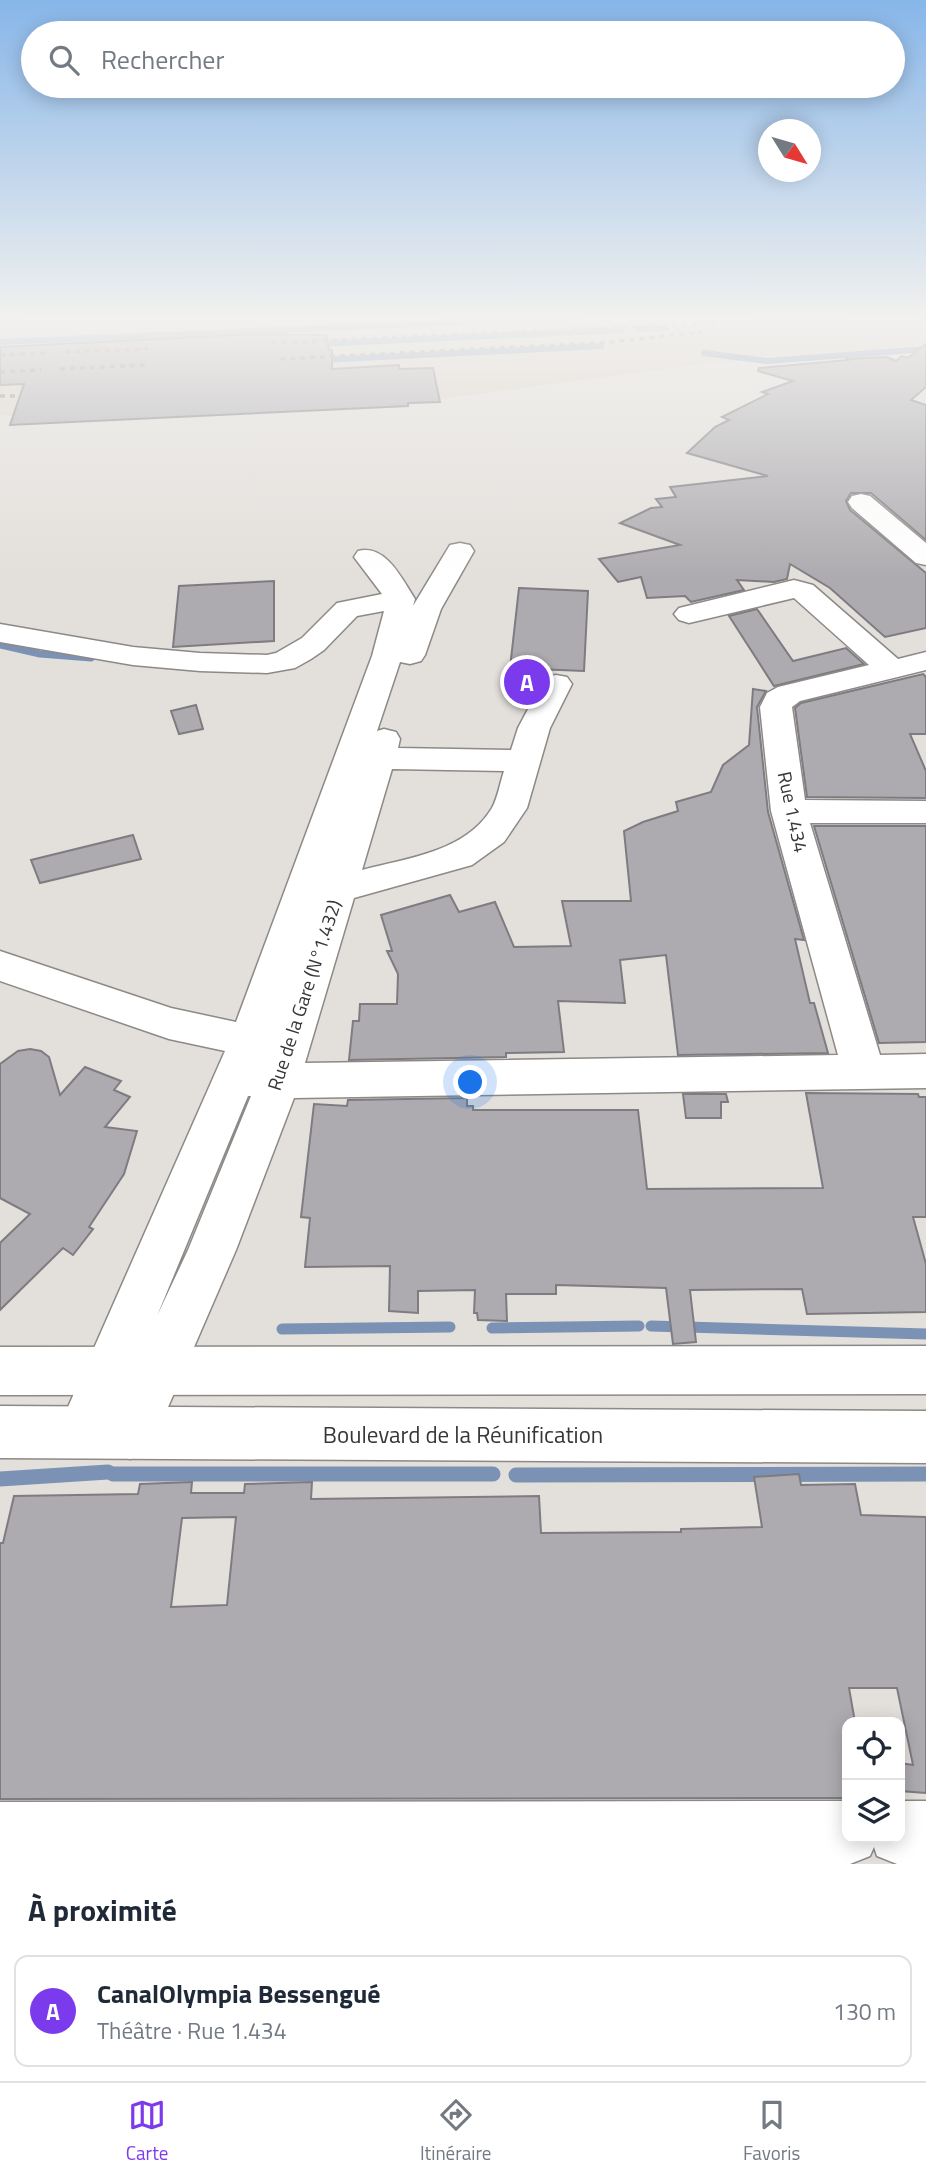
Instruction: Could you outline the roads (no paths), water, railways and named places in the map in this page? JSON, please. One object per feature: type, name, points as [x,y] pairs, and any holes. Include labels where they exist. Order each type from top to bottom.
[{"type":"street","points":[[861,502],[926,557]]},
{"type":"street","name":"Rue de la Gare (N°1.432)","points":[[106,1432],[134,1370],[212,1250],[279,1080],[426,609],[460,551]]},
{"type":"street","points":[[134,1370],[398,620],[401,599],[394,583],[368,556]]},
{"type":"street","points":[[690,614],[794,589],[803,591],[891,669]]},
{"type":"street","points":[[0,633],[67,648],[145,658],[267,664],[284,661],[300,653],[313,644],[347,609],[401,599]]},
{"type":"street","name":"Rue 1.434","points":[[863,1070],[789,811],[776,707],[778,700],[789,694],[926,661]]},
{"type":"street","points":[[337,890],[459,856],[491,834],[510,808],[534,728],[556,684]]},
{"type":"street","points":[[378,758],[524,761]]},
{"type":"street","points":[[789,811],[926,812]]},
{"type":"street","points":[[0,966],[169,1023],[279,1080],[926,1071]]},
{"type":"street","points":[[0,1370],[926,1370]]},
{"type":"street","name":"Boulevard de la Réunification","points":[[0,1432],[926,1437]]},
{"type":"street","points":[[0,1835],[328,1848],[842,1833]]},
{"type":"street","points":[[905,1833],[926,1833]]},
{"type":"waterway","points":[[0,645],[40,654],[91,658]]},
{"type":"waterway","points":[[492,1328],[639,1326]]},
{"type":"waterway","points":[[651,1326],[926,1334]]},
{"type":"waterway","points":[[282,1329],[450,1327]]},
{"type":"waterway","points":[[0,1479],[108,1472]]},
{"type":"waterway","points":[[113,1474],[493,1474]]},
{"type":"waterway","points":[[516,1475],[926,1474]]},
{"type":"place","name":"CanalOlympia Bessengué","points":[[527,682]]}]
